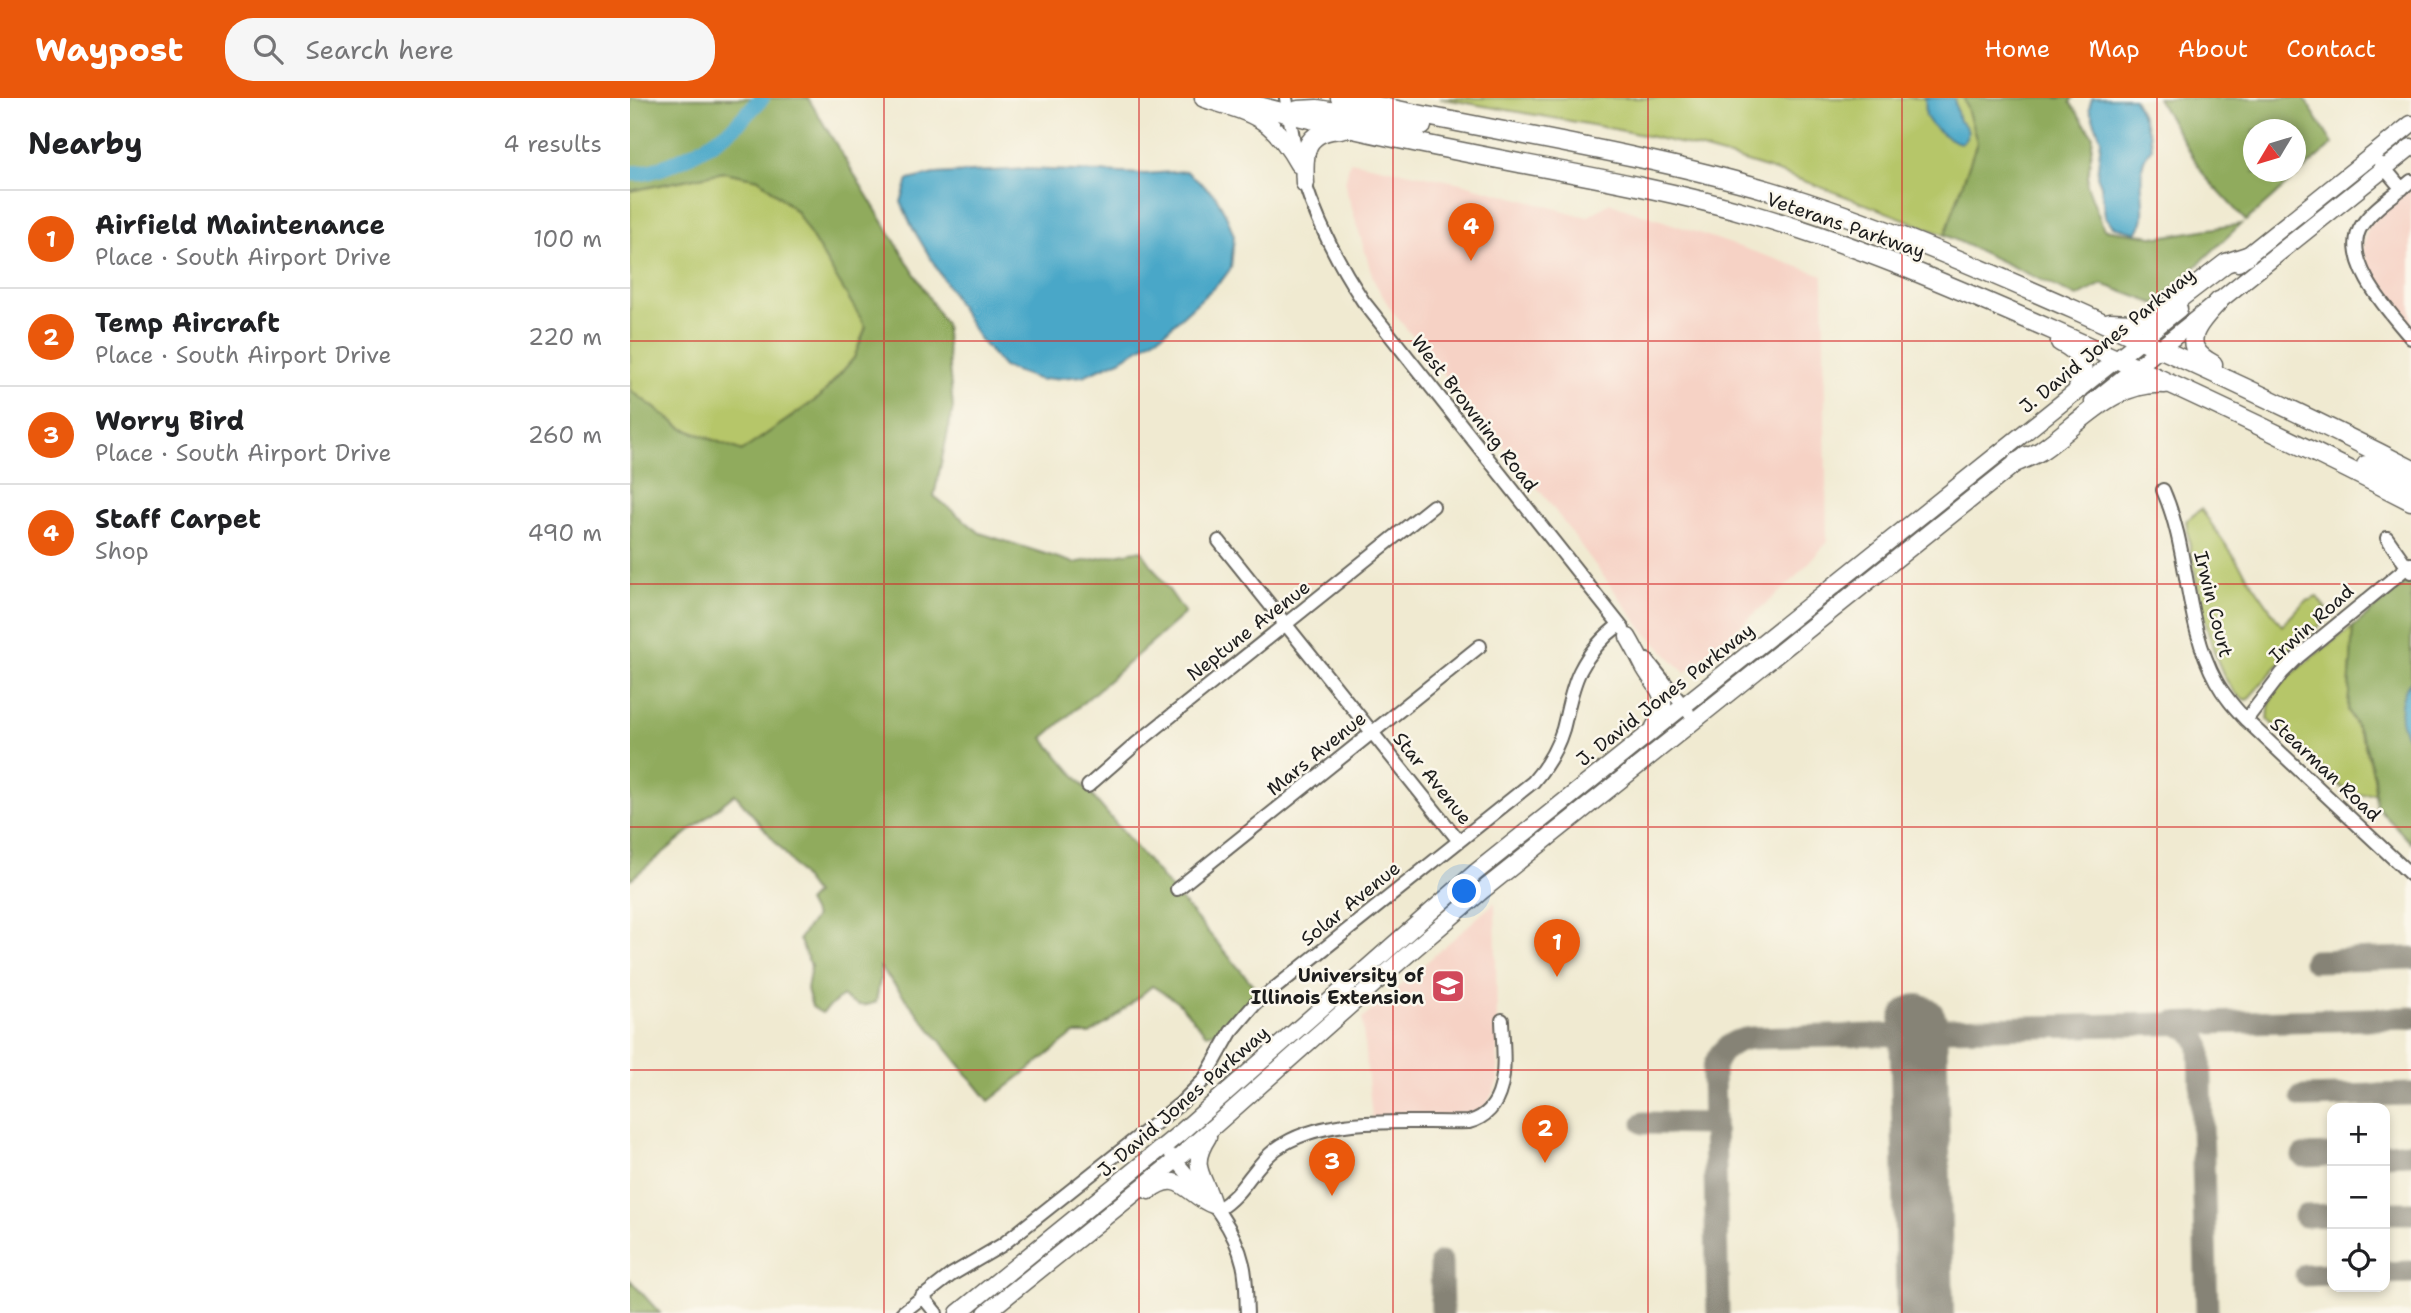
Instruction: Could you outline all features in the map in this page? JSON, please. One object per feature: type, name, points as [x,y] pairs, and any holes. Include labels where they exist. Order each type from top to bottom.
[{"type":"highway","points":[[1204,98],[1259,116],[1277,132],[1299,164]]},
{"type":"highway","name":"Veterans Parkway","points":[[1229,98],[1287,106],[1348,129],[1704,201],[1834,241],[1955,288],[2136,367],[2265,427],[2411,500]]},
{"type":"highway","name":"Veterans Parkway","points":[[1340,98],[1712,174],[1829,209],[1950,256],[2160,347],[2320,422],[2411,469]]},
{"type":"highway","points":[[1373,98],[1401,104],[1415,113]]},
{"type":"highway","points":[[1287,106],[1294,111],[1317,109],[1444,129],[1499,130]]},
{"type":"highway","points":[[1305,183],[1304,152],[1311,140],[1325,132],[1348,129]]},
{"type":"highway","points":[[2096,320],[2133,323],[2158,316],[2226,262],[2247,256]]},
{"type":"highway","points":[[1955,288],[1967,301],[2077,352],[2083,368],[2077,391]]},
{"type":"highway","points":[[2219,301],[2194,330],[2193,338],[2197,351],[2206,360],[2303,407],[2320,422]]},
{"type":"highway","points":[[2017,462],[2040,452],[2119,391],[2154,383],[2185,390]]},
{"type":"highway","points":[[2265,427],[2286,430],[2411,485]]},
{"type":"main road","name":"J. David Jones Parkway","points":[[958,1313],[1164,1146],[1476,872],[2411,124]]},
{"type":"main road","name":"J. David Jones Parkway","points":[[986,1313],[1176,1160],[1452,917],[1694,720],[2411,147]]},
{"type":"main road","points":[[1624,631],[1663,696],[1659,719],[1650,733]]},
{"type":"main road","points":[[1215,1125],[1199,1150],[1198,1160],[1200,1173],[1210,1191],[1215,1208]]},
{"type":"main road","points":[[1065,1250],[1092,1238],[1163,1182],[1176,1182],[1215,1208]]},
{"type":"street","name":"West Browning Road","points":[[1287,106],[1305,183],[1333,250],[1363,301],[1694,720]]},
{"type":"street","points":[[2374,154],[2385,168],[2406,185],[2372,213],[2362,225],[2356,237],[2357,255],[2364,275],[2379,299],[2411,338]]},
{"type":"street","name":"Irwin Court","points":[[2163,490],[2176,528],[2203,650],[2216,682],[2246,720]]},
{"type":"street","name":"Neptune Avenue","points":[[1088,786],[1146,736],[1433,506]]},
{"type":"street","points":[[2387,538],[2410,568]]},
{"type":"street","name":"Star Avenue","points":[[1219,541],[1459,841]]},
{"type":"street","name":"Irwin Road","points":[[2246,720],[2282,673],[2306,650],[2410,568]]},
{"type":"street","name":"Solar Avenue","points":[[902,1313],[951,1275],[1002,1245],[1181,1103],[1204,1080],[1231,1032],[1255,1004],[1525,788],[1545,766],[1560,738],[1580,669],[1604,636],[1624,631]]},
{"type":"street","name":"Mars Avenue","points":[[1177,889],[1480,646]]},
{"type":"street","name":"Stearman Road","points":[[2246,720],[2411,875]]},
{"type":"street","points":[[1215,1208],[1234,1199],[1261,1163],[1274,1151],[1314,1130],[1356,1124],[1469,1122],[1481,1117],[1495,1104],[1501,1089],[1502,1020]]},
{"type":"street","points":[[1164,1146],[1232,1232],[1245,1272],[1247,1313]]},
{"type":"street","points":[[922,1296],[936,1313]]},
{"type":"shaded area","points":[[1350,161],[1461,183],[1587,217],[1610,203],[1823,275],[1827,543],[1790,583],[1685,673],[1643,630],[1548,501],[1391,310],[1374,281],[1346,189]]},
{"type":"shaded area","points":[[2411,187],[2411,330],[2375,284],[2363,250],[2367,227]]},
{"type":"shaded area","name":"University of Illinois Extension","points":[[1495,902],[1498,1081],[1486,1107],[1472,1116],[1460,1118],[1372,1118],[1362,1019]]},
{"type":"green space","points":[[630,98],[808,98],[945,324],[953,408],[934,496],[980,533],[1074,563],[1141,550],[1185,613],[1043,738],[1259,992],[1235,1016],[1227,1030],[1206,1034],[1178,1002],[1152,986],[1109,1022],[1089,1034],[1074,1034],[989,1101],[880,967],[876,1002],[858,1005],[842,996],[822,1013],[812,1007],[807,989],[811,966],[799,939],[815,917],[807,902],[815,894],[735,794],[630,880],[630,390],[682,428],[742,451],[820,397],[854,358],[866,327],[796,211],[759,179],[724,172],[630,191]]},
{"type":"green space","points":[[1440,98],[1964,98],[1977,142],[1945,235],[1835,192],[1723,155],[1618,130]]},
{"type":"green space","points":[[1964,98],[2073,98],[2070,102],[2093,136],[2087,185],[2104,229],[2159,237],[2241,224],[2156,304],[2102,284],[2077,297],[1945,235],[1977,142]]},
{"type":"green space","points":[[2157,98],[2304,98],[2333,144],[2306,168],[2306,119],[2243,119],[2243,182],[2290,182],[2246,221],[2206,178]]},
{"type":"green space","points":[[724,172],[759,179],[796,211],[866,326],[854,358],[820,397],[742,451],[682,428],[630,390],[630,191]]},
{"type":"green space","points":[[2201,509],[2282,626],[2304,602],[2317,597],[2331,615],[2287,655],[2247,700],[2235,692],[2223,674],[2205,621],[2186,521]]},
{"type":"green space","points":[[2411,579],[2411,843],[2376,806],[2374,776],[2365,743],[2348,710],[2353,627]]},
{"type":"green space","points":[[2353,627],[2348,710],[2364,743],[2374,776],[2375,793],[2355,795],[2341,787],[2268,720],[2270,703],[2275,693],[2294,672]]},
{"type":"green space","points":[[630,1280],[660,1313],[630,1313]]},
{"type":"water","points":[[1925,98],[1954,98],[1959,121],[1968,131],[1962,143],[1947,137],[1932,125],[1926,116]]},
{"type":"water","points":[[2092,98],[2134,98],[2149,132],[2152,148],[2143,163],[2143,218],[2137,232],[2113,226],[2105,216],[2097,176],[2101,139],[2089,108]]},
{"type":"water","points":[[1027,169],[1145,174],[1186,171],[1215,195],[1227,217],[1234,236],[1231,268],[1222,280],[1165,332],[1120,360],[1083,376],[1040,380],[1003,367],[978,337],[912,227],[901,202],[908,180],[934,174]]},
{"type":"water","points":[[2411,680],[2411,743],[2403,728],[2400,712],[2403,696]]},
{"type":"waterway","points":[[630,173],[655,170],[700,150],[735,126],[762,98]]},
{"type":"taxiway","points":[[2314,961],[2411,958]]},
{"type":"taxiway","points":[[1718,1313],[1713,1071],[1722,1052],[1738,1041],[1752,1038],[1918,1034],[1947,1029],[2411,1018]]},
{"type":"taxiway","points":[[2173,1023],[2191,1031],[2200,1048],[2207,1313]]},
{"type":"taxiway","points":[[2302,1097],[2411,1094]]},
{"type":"taxiway","points":[[1644,1123],[1713,1124]]},
{"type":"taxiway","points":[[2390,1154],[2411,1153]]},
{"type":"taxiway","points":[[2303,1156],[2327,1155]]},
{"type":"taxiway","points":[[2390,1213],[2411,1213]]},
{"type":"taxiway","points":[[2305,1216],[2327,1215]]},
{"type":"taxiway","points":[[1441,1263],[1442,1313]]},
{"type":"taxiway","points":[[2390,1273],[2411,1272]]},
{"type":"taxiway","points":[[2306,1275],[2327,1274]]},
{"type":"runway","points":[[1918,1023],[1925,1313]]},
{"type":"place","name":"Staff Carpet","points":[[1471,261]]},
{"type":"place","name":"Airfield Maintenance","points":[[1557,977]]},
{"type":"place","name":"University of Illinois Extension","points":[[1448,986]]},
{"type":"place","name":"Temp Aircraft","points":[[1545,1163]]},
{"type":"place","name":"Worry Bird","points":[[1332,1196]]}]
